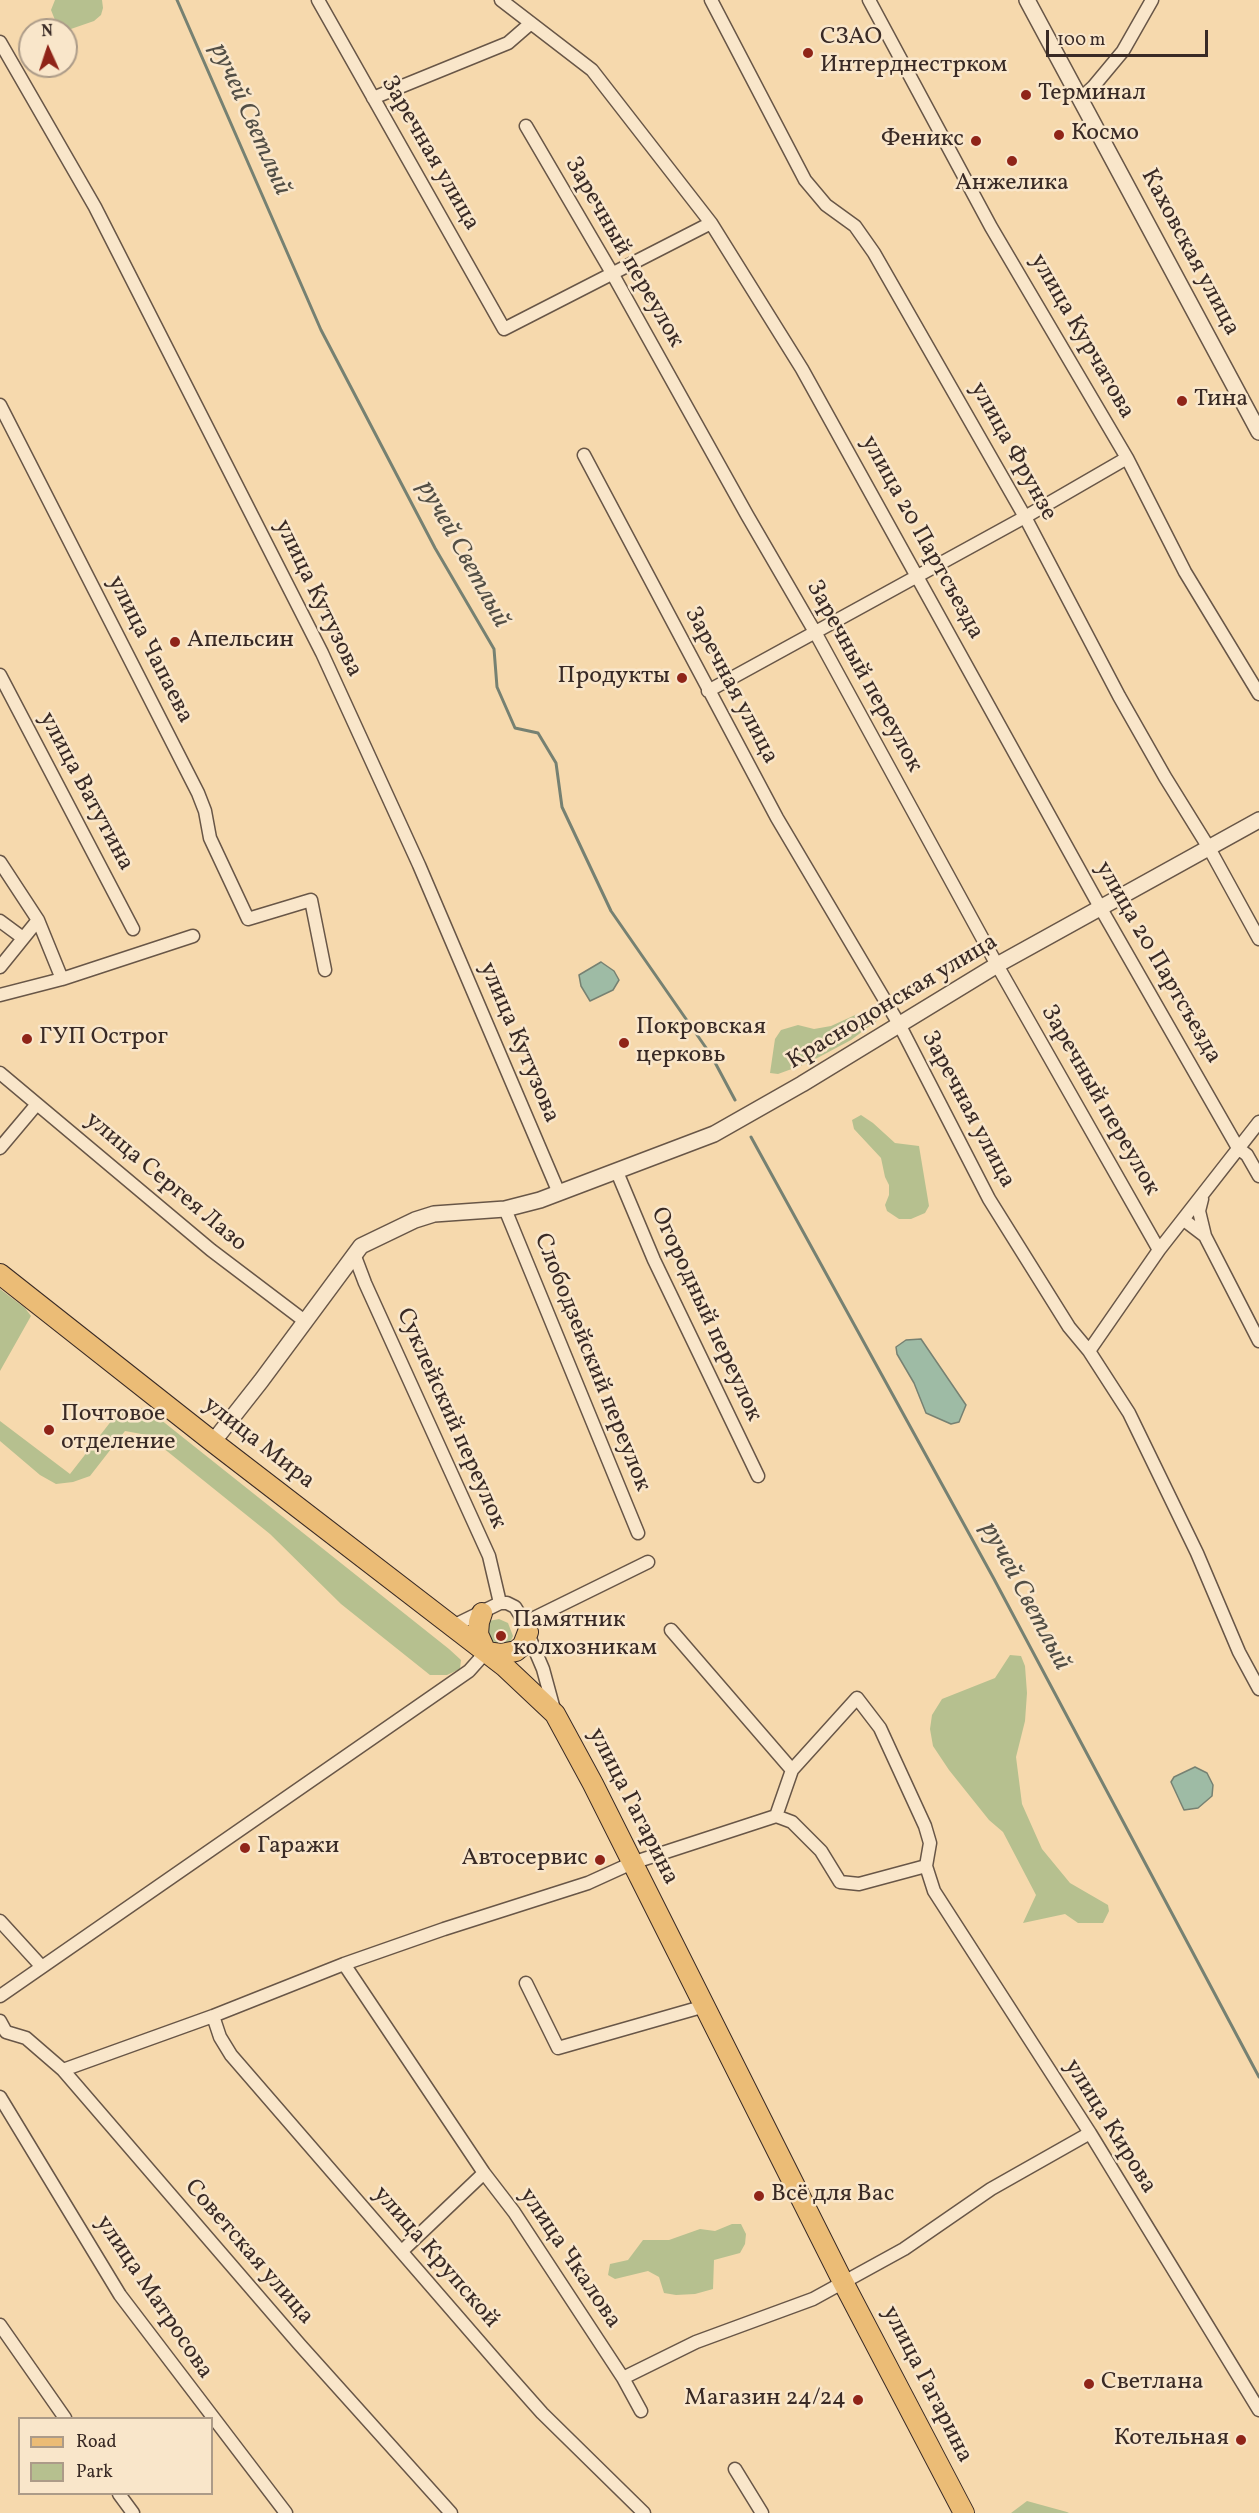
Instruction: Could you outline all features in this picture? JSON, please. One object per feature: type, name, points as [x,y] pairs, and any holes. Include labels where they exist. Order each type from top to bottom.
[{"type":"main road","name":"улица Мира","points":[[0,1274],[213,1442],[486,1652]]},
{"type":"main road","points":[[482,1613],[478,1622],[478,1634],[486,1652],[501,1654],[516,1651],[523,1645],[526,1628]]},
{"type":"main road","name":"улица Гагарина","points":[[486,1652],[520,1679],[555,1714],[843,2282],[964,2513]]},
{"type":"street","name":"Заречная улица","points":[[318,0],[504,329],[612,273]]},
{"type":"street","name":"улица 20 Партсъезда","points":[[501,0],[592,69],[711,223],[802,369],[1100,907],[1238,1148],[1247,1155],[1259,1176]]},
{"type":"street","name":"улица Фрунзе","points":[[711,0],[805,180],[826,205],[855,226],[868,243],[1025,517],[1119,696],[1209,848],[1259,939]]},
{"type":"street","name":"улица Курчатова","points":[[869,0],[991,227],[1127,458],[1185,572],[1259,694]]},
{"type":"street","name":"Каховская улица","points":[[1027,0],[1259,432]]},
{"type":"street","points":[[1080,99],[1123,51],[1152,0]]},
{"type":"street","points":[[373,98],[508,43],[531,23]]},
{"type":"street","name":"улица Кутузова","points":[[0,42],[95,207],[322,652],[419,865],[560,1193]]},
{"type":"street","name":"Заречный переулок","points":[[526,126],[815,632],[997,965],[1159,1250]]},
{"type":"street","points":[[612,273],[711,223]]},
{"type":"street","name":"улица Чапаева","points":[[0,405],[198,793],[205,811],[210,838],[248,919],[311,900],[325,970]]},
{"type":"street","name":"Заречная улица","points":[[584,456],[777,818],[899,1024],[988,1199],[1069,1327],[1089,1351],[1129,1413],[1197,1553],[1239,1653],[1259,1689]]},
{"type":"street","points":[[708,691],[1025,517],[1127,458]]},
{"type":"street","name":"улица Ватутина","points":[[0,675],[133,929]]},
{"type":"street","name":"Краснодонская улица","points":[[213,1442],[306,1322],[354,1254],[371,1240],[434,1214],[479,1209],[505,1209],[560,1193],[714,1134],[802,1084],[997,965],[1259,820]]},
{"type":"street","points":[[0,862],[38,920],[62,979]]},
{"type":"street","points":[[0,967],[38,920]]},
{"type":"street","points":[[0,921],[23,938]]},
{"type":"street","points":[[0,995],[62,979],[193,936]]},
{"type":"street","name":"улица Сергея Лазо","points":[[0,1073],[211,1250],[306,1322]]},
{"type":"street","points":[[0,1148],[37,1104]]},
{"type":"street","points":[[1089,1351],[1159,1250],[1259,1122]]},
{"type":"street","name":"Огородный переулок","points":[[617,1172],[654,1260],[758,1476]]},
{"type":"street","points":[[1202,1197],[1199,1211],[1205,1236],[1258,1337]]},
{"type":"street","name":"Слободзейский переулок","points":[[505,1209],[638,1533]]},
{"type":"street","points":[[1184,1220],[1205,1236]]},
{"type":"street","name":"Суклейский переулок","points":[[354,1254],[489,1556],[500,1603]]},
{"type":"street","points":[[526,1628],[648,1562]]},
{"type":"street","points":[[453,1626],[500,1603],[507,1603],[515,1607],[526,1628],[550,1689],[555,1714]]},
{"type":"street","points":[[671,1630],[792,1770],[776,1816]]},
{"type":"street","points":[[0,1996],[469,1671],[486,1652]]},
{"type":"street","name":"улица Кирова","points":[[792,1770],[857,1698],[880,1728],[926,1826],[930,1843],[926,1866],[934,1891],[1090,2133],[1259,2410]]},
{"type":"street","points":[[63,2070],[213,2016],[344,1964],[588,1883],[632,1863],[776,1816],[792,1822],[821,1851],[840,1882],[859,1884],[926,1866]]},
{"type":"street","points":[[0,1921],[42,1967]]},
{"type":"street","name":"улица Чкалова","points":[[344,1964],[484,2173],[514,2212],[623,2378],[641,2411]]},
{"type":"street","points":[[526,1983],[558,2049],[705,2006]]},
{"type":"street","name":"улица Крупской","points":[[213,2016],[220,2037],[231,2055],[542,2413],[644,2513]]},
{"type":"street","name":"Советская улица","points":[[2,2030],[26,2038],[63,2070],[300,2345],[451,2513]]},
{"type":"street","name":"улица Матросова","points":[[0,2097],[120,2295],[213,2417]]},
{"type":"street","points":[[623,2378],[696,2342],[804,2303],[904,2249],[991,2189],[1090,2133]]},
{"type":"street","points":[[402,2251],[484,2173]]},
{"type":"street","points":[[0,2325],[64,2417]]},
{"type":"street","name":"улица Матросова","points":[[213,2417],[286,2513]]},
{"type":"street","points":[[735,2469],[762,2513]]},
{"type":"street","points":[[120,2495],[133,2513]]},
{"type":"green space","points":[[55,0],[102,0],[103,8],[101,15],[94,21],[78,27],[78,18],[54,18],[51,10]]},
{"type":"green space","points":[[876,1010],[879,1019],[851,1040],[808,1063],[778,1074],[770,1073],[775,1039],[781,1030],[798,1025],[814,1029],[831,1026],[864,1011]]},
{"type":"green space","points":[[861,1115],[895,1143],[919,1146],[929,1206],[925,1213],[911,1219],[899,1219],[887,1211],[885,1205],[889,1195],[889,1185],[881,1158],[854,1129],[852,1120]]},
{"type":"green space","points":[[0,1289],[25,1308],[31,1316],[0,1371]]},
{"type":"green space","points":[[146,1408],[449,1649],[461,1660],[460,1669],[447,1675],[430,1675],[341,1604],[270,1534],[147,1435],[125,1431],[90,1476],[73,1482],[56,1484],[40,1475],[0,1441],[0,1421],[70,1474],[119,1411]]},
{"type":"green space","points":[[499,1619],[508,1623],[513,1636],[509,1645],[494,1650],[482,1629],[489,1621]]},
{"type":"green space","points":[[1010,1655],[1021,1656],[1025,1666],[1027,1693],[1025,1721],[1016,1757],[1022,1804],[1042,1849],[1070,1883],[1108,1905],[1109,1911],[1103,1923],[1078,1923],[1065,1914],[1023,1923],[1036,1895],[1003,1832],[989,1820],[933,1746],[930,1729],[932,1715],[942,1699],[995,1678]]},
{"type":"green space","points":[[732,2224],[741,2224],[746,2234],[745,2244],[740,2253],[714,2260],[713,2289],[695,2294],[676,2295],[664,2293],[659,2277],[648,2271],[615,2279],[608,2275],[610,2264],[628,2260],[643,2240],[669,2240],[700,2229],[715,2231]]},
{"type":"green space","points":[[1027,2501],[1067,2512],[1069,2513],[1011,2513]]},
{"type":"shaded area","points":[[601,962],[614,971],[619,980],[613,990],[590,1001],[581,986],[579,975]]},
{"type":"shaded area","points":[[921,1339],[966,1405],[959,1422],[951,1424],[926,1413],[914,1383],[897,1354],[896,1347],[906,1340]]},
{"type":"shaded area","points":[[1195,1767],[1207,1773],[1213,1785],[1212,1796],[1198,1808],[1184,1810],[1171,1782],[1174,1777]]},
{"type":"waterway","name":"ручей Светлый","points":[[177,0],[321,330],[435,548],[494,649],[497,687],[515,728],[538,733],[556,763],[562,807],[611,911],[711,1055],[735,1100]]},
{"type":"waterway","name":"ручей Светлый","points":[[751,1137],[994,1579],[1259,2077]]},
{"type":"place","name":"СЗАО Интерднестрком","points":[[808,53]]},
{"type":"place","name":"Терминал","points":[[1026,95]]},
{"type":"place","name":"Космо","points":[[1059,135]]},
{"type":"place","name":"Феникс","points":[[976,141]]},
{"type":"place","name":"Анжелика","points":[[1012,161]]},
{"type":"place","name":"Тина","points":[[1182,401]]},
{"type":"place","name":"Апельсин","points":[[175,642]]},
{"type":"place","name":"Продукты","points":[[682,678]]},
{"type":"place","name":"ГУП Острог","points":[[27,1039]]},
{"type":"place","name":"Покровская церковь","points":[[624,1043]]},
{"type":"place","name":"Почтовое отделение","points":[[49,1430]]},
{"type":"place","name":"Памятник колхозникам","points":[[501,1636]]},
{"type":"place","name":"Гаражи","points":[[245,1848]]},
{"type":"place","name":"Автосервис","points":[[600,1860]]},
{"type":"place","name":"Всё для Вас","points":[[759,2196]]},
{"type":"place","name":"Светлана","points":[[1089,2384]]},
{"type":"place","name":"Магазин 24/24","points":[[858,2400]]},
{"type":"place","name":"Котельная","points":[[1241,2440]]}]
